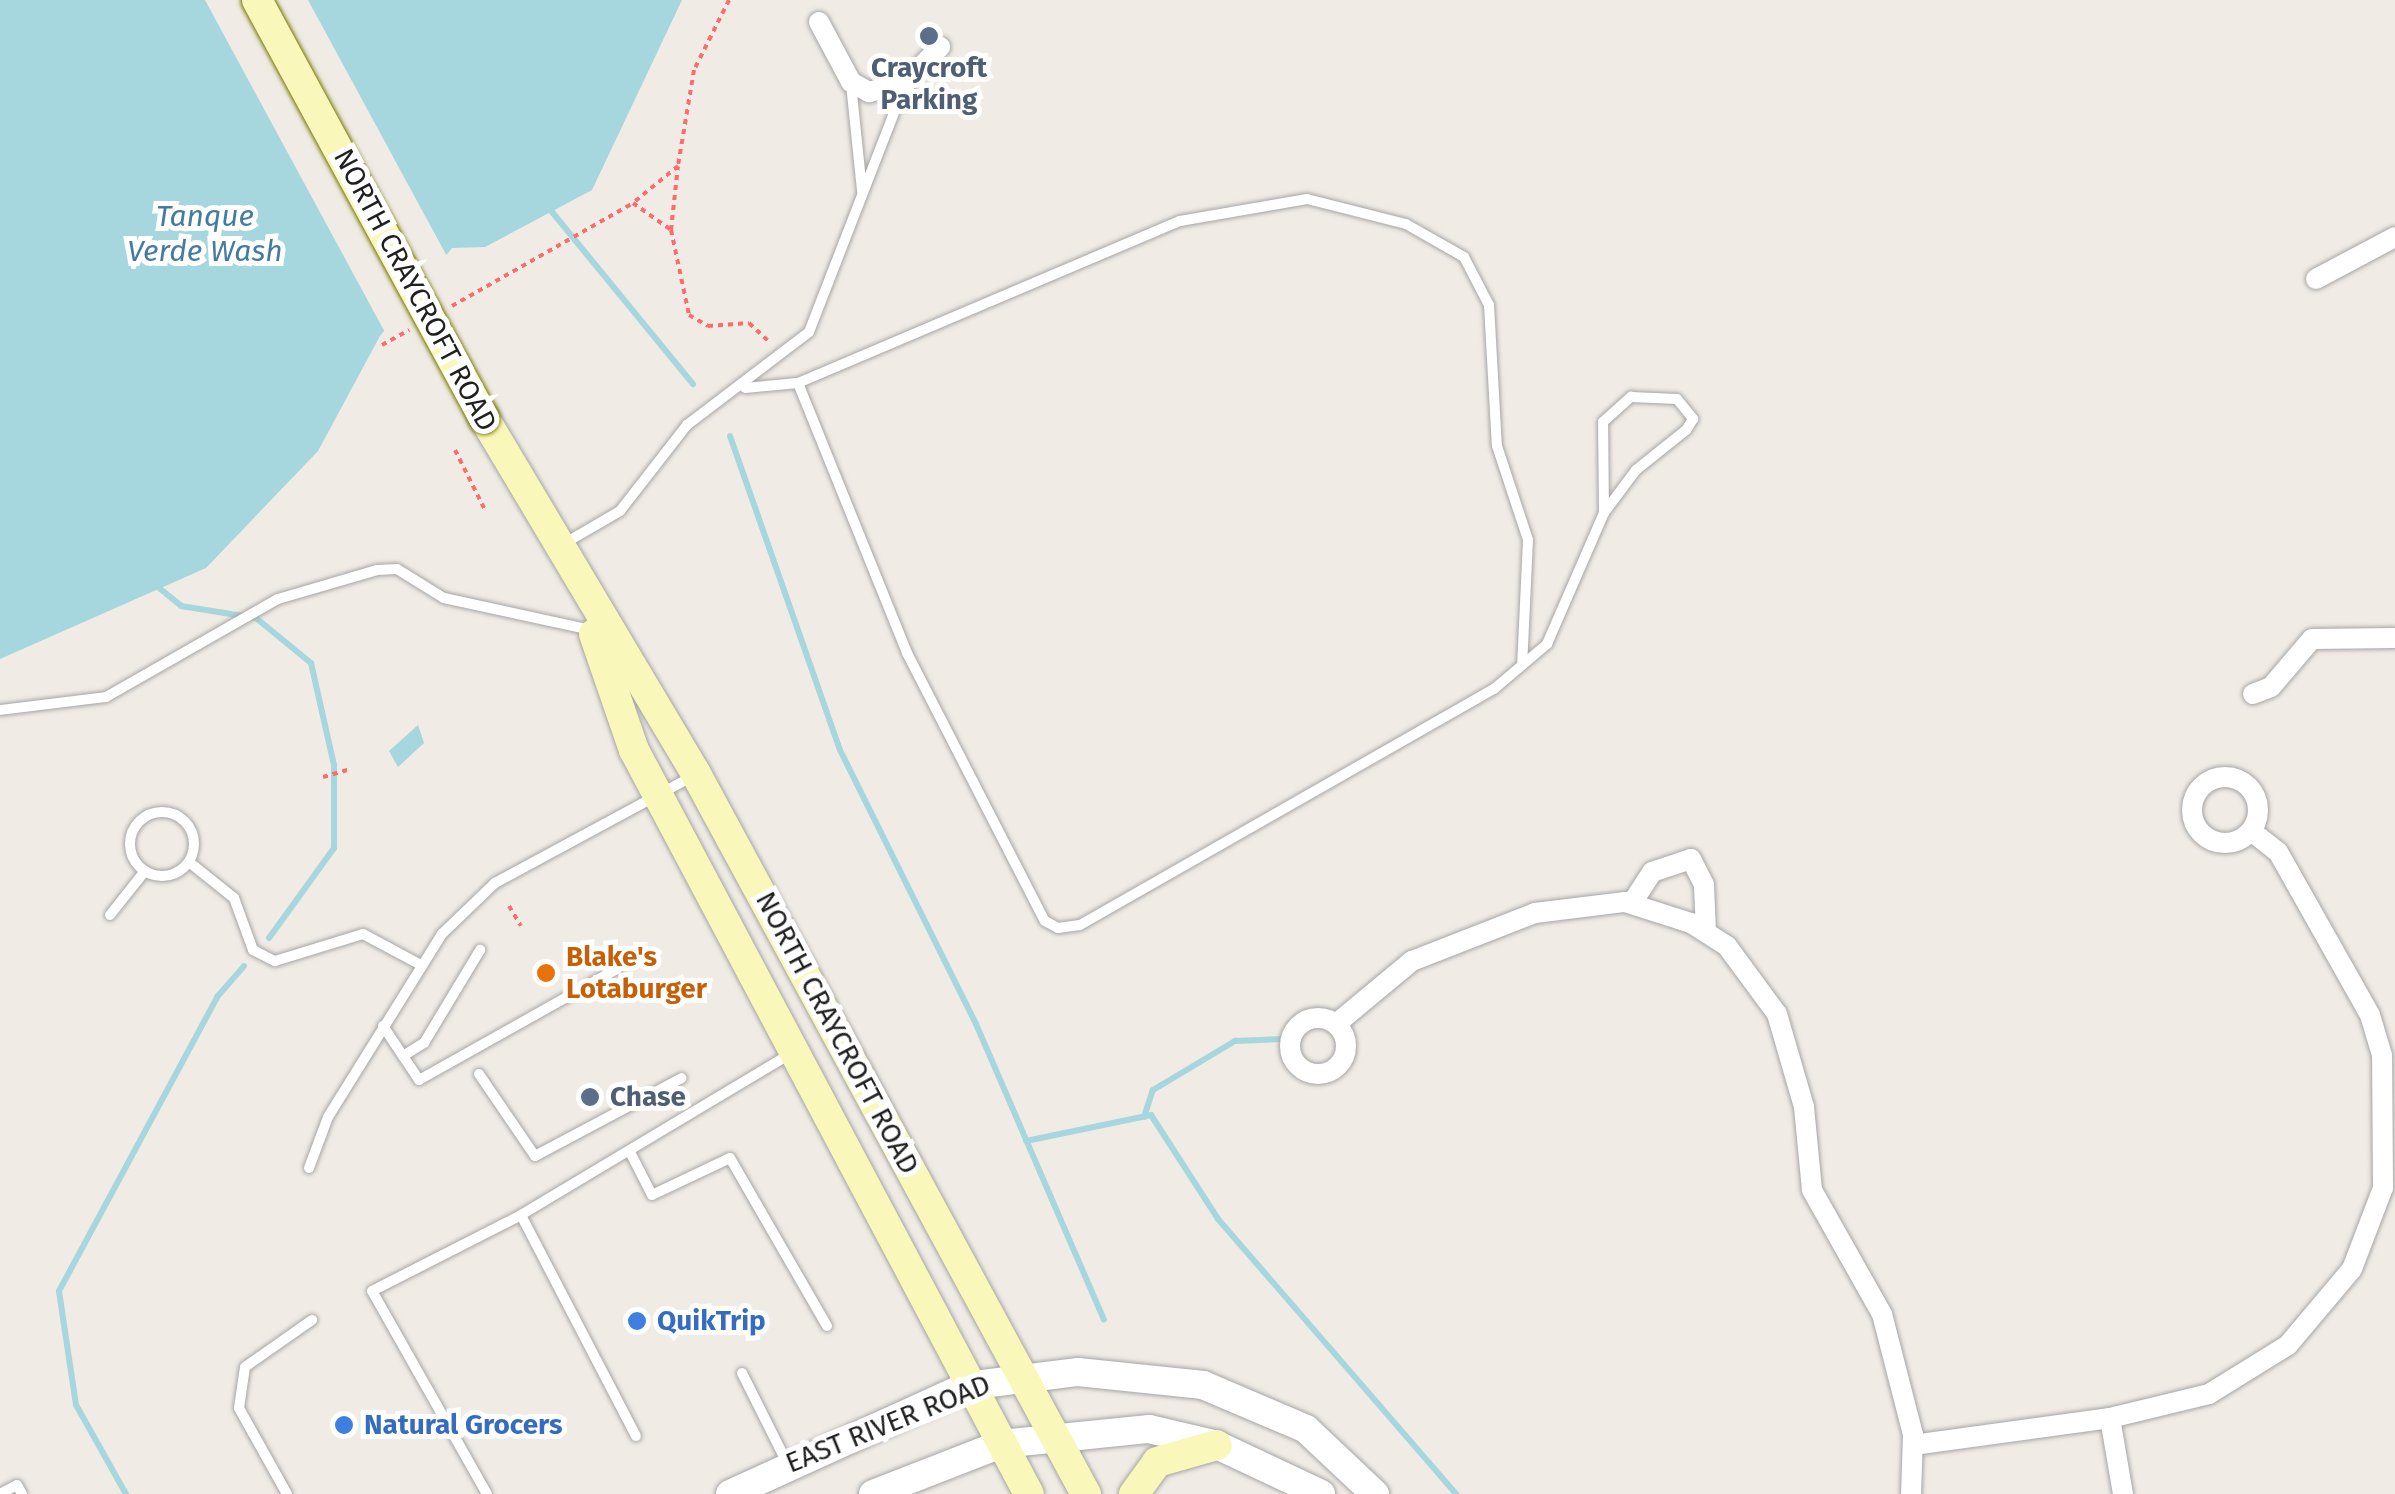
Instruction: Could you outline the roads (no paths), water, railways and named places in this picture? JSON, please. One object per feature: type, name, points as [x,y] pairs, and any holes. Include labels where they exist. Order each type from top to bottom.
[{"type":"main road","name":"NORTH CRAYCROFT ROAD","points":[[257,0],[573,580],[696,774],[1086,1494]]},
{"type":"main road","name":"NORTH CRAYCROFT ROAD","points":[[573,580],[656,792],[790,1054],[1028,1494]]},
{"type":"main road","points":[[1134,1494],[1157,1462],[1217,1445]]},
{"type":"street","points":[[819,22],[851,82],[886,92],[906,82],[940,48]]},
{"type":"street","points":[[2316,279],[2395,238]]},
{"type":"street","points":[[2253,694],[2271,686],[2312,639],[2395,638]]},
{"type":"street","points":[[1913,1445],[2110,1418],[2209,1394],[2264,1363],[2323,1310],[2375,1223],[2389,1098],[2370,1015],[2278,852],[2251,831]]},
{"type":"street","points":[[1632,903],[1652,872],[1691,859],[1704,885],[1706,932]]},
{"type":"street","points":[[1336,1024],[1412,962],[1476,930],[1535,913],[1632,903],[1706,932],[1756,976],[1792,1048],[1812,1190],[1882,1314],[1913,1445],[1912,1494]]},
{"type":"street","name":"EAST RIVER ROAD","points":[[730,1494],[787,1463],[967,1386],[1021,1372],[1203,1385],[1306,1429],[1375,1494]]},
{"type":"street","points":[[2110,1418],[2123,1494]]},
{"type":"street","points":[[873,1494],[1001,1444],[1053,1434],[1150,1429],[1217,1445],[1321,1494]]},
{"type":"lane","points":[[851,82],[862,197]]},
{"type":"lane","points":[[555,548],[620,510],[687,425],[745,388],[780,358],[828,300],[906,82]]},
{"type":"lane","points":[[745,388],[798,383],[1180,221],[1308,199],[1406,224],[1464,257],[1490,305],[1497,446],[1528,540],[1522,665]]},
{"type":"lane","points":[[798,383],[907,653],[1045,921],[1058,928],[1097,915],[1522,665],[1571,605],[1604,513],[1636,470],[1686,430],[1692,419],[1677,399],[1631,397],[1603,422],[1604,513]]},
{"type":"lane","points":[[0,710],[106,697],[278,600],[377,570],[397,568],[444,598],[592,630]]},
{"type":"lane","points":[[309,1168],[328,1117],[421,964],[495,884],[656,792],[696,774]]},
{"type":"lane","points":[[155,813],[186,822],[195,842],[189,862],[174,874],[145,871],[132,835],[155,813]]},
{"type":"lane","points":[[189,862],[234,898],[253,950],[275,961],[363,934],[421,964]]},
{"type":"lane","points":[[110,915],[145,871]]},
{"type":"lane","points":[[403,1056],[424,1043],[480,950]]},
{"type":"lane","points":[[383,1026],[419,1080],[617,970],[620,959]]},
{"type":"lane","points":[[487,1494],[372,1291],[521,1215],[790,1054]]},
{"type":"lane","points":[[479,1074],[534,1156],[682,1078]]},
{"type":"lane","points":[[630,1152],[652,1196],[730,1158],[827,1326]]},
{"type":"lane","points":[[521,1215],[636,1436]]},
{"type":"lane","points":[[287,1494],[239,1408],[243,1380],[256,1352],[312,1320]]},
{"type":"lane","points":[[742,1373],[787,1463]]},
{"type":"lane","points":[[0,1494],[17,1485],[22,1494]]},
{"type":"water","name":"Tanque Verde Wash","points":[[0,0],[682,0],[592,190],[485,247],[452,248],[380,336],[318,451],[206,568],[0,659]]},
{"type":"water","points":[[418,725],[424,743],[398,767],[389,751]]},
{"type":"waterway","points":[[548,207],[693,384]]},
{"type":"waterway","points":[[730,436],[840,750],[976,1024],[1104,1320]]},
{"type":"waterway","points":[[153,583],[181,606],[256,618],[311,663],[334,765],[334,848],[269,938]]},
{"type":"waterway","points":[[126,1494],[76,1405],[59,1291],[217,997],[244,966]]},
{"type":"waterway","points":[[1144,1117],[1153,1090],[1235,1041],[1282,1039]]},
{"type":"waterway","points":[[1026,1141],[1151,1115],[1218,1219],[1456,1494]]},
{"type":"place","name":"Craycroft Parking","points":[[929,36]]},
{"type":"place","name":"Blake's Lotaburger","points":[[546,973]]},
{"type":"place","name":"Chase","points":[[590,1097]]},
{"type":"place","name":"QuikTrip","points":[[637,1321]]},
{"type":"place","name":"Natural Grocers","points":[[344,1425]]}]
